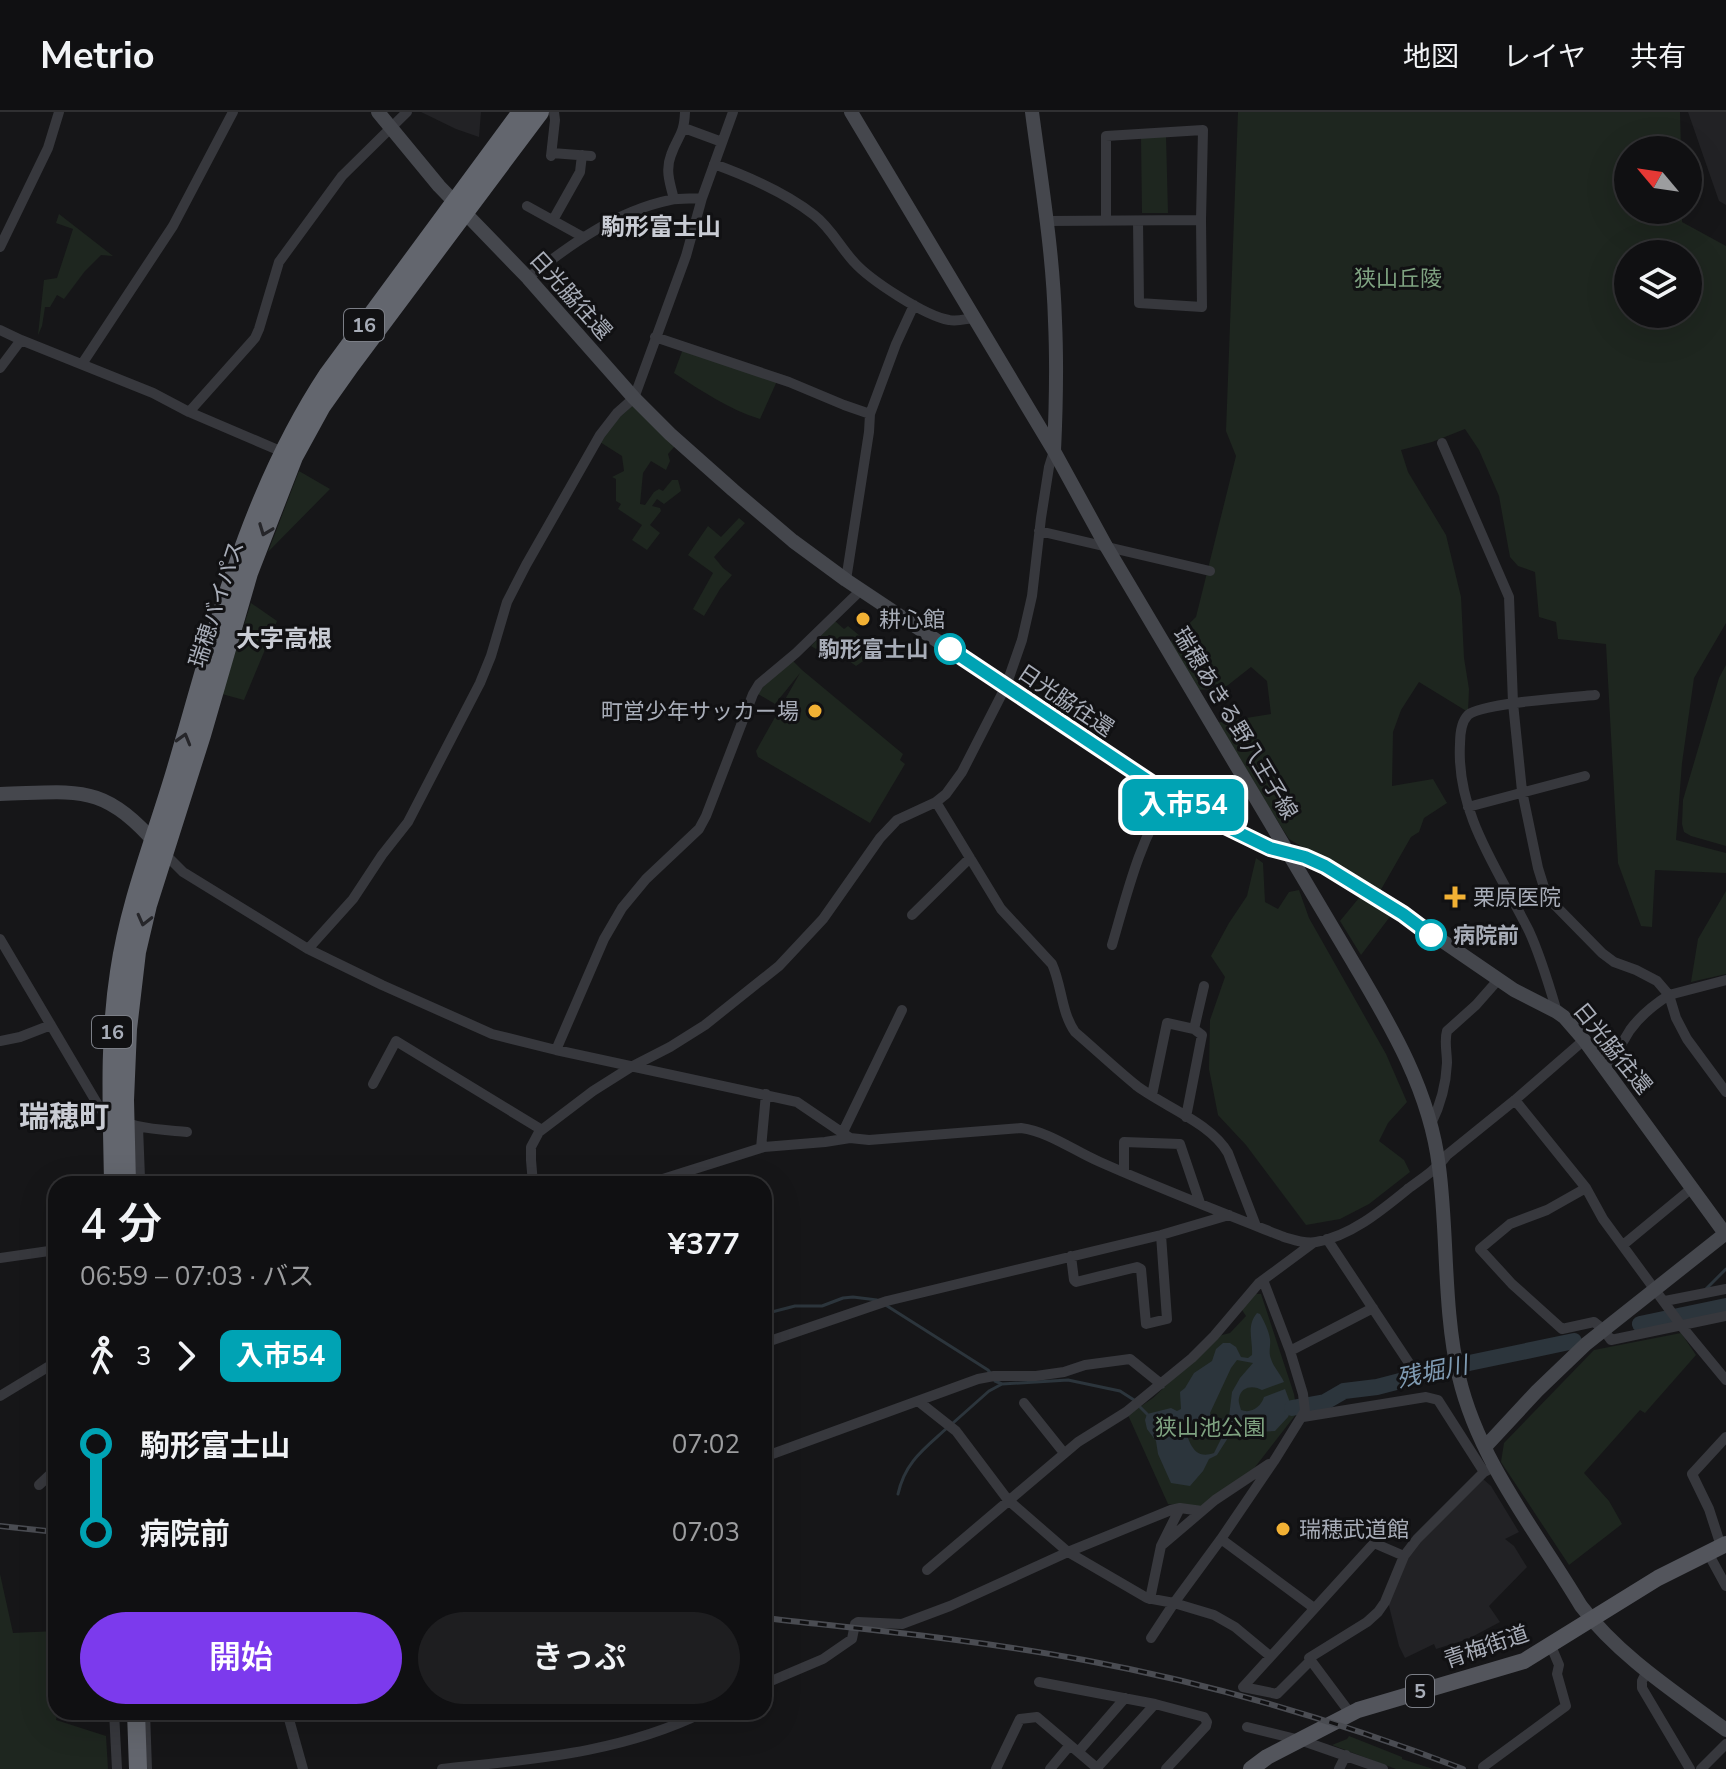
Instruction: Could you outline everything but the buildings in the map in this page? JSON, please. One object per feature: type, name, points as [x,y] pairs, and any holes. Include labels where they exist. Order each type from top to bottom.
[{"type":"highway","name":"瑞穂バイパス","points":[[460,208],[521,112]]},
{"type":"highway","name":"瑞穂バイパス","points":[[127,1176],[127,1051],[132,988],[142,929],[159,847],[236,565],[261,499],[288,455],[309,402],[328,374],[540,112]]},
{"type":"highway","name":"瑞穂バイパス","points":[[115,1176],[125,1123]]},
{"type":"highway","points":[[125,1720],[127,1769]]},
{"type":"highway","points":[[136,1720],[138,1769]]},
{"type":"main road","name":"青梅街道","points":[[1251,1769],[1267,1757],[1350,1713],[1524,1661],[1658,1578],[1718,1548]]},
{"type":"street","points":[[0,247],[48,148],[59,112]]},
{"type":"street","points":[[82,364],[173,226],[233,112]]},
{"type":"street","name":"日光脇往還","points":[[378,112],[460,208],[528,278],[634,398],[670,434],[793,541],[846,580],[1169,796],[1270,848],[1325,866],[1498,980],[1564,1017],[1726,1234]]},
{"type":"street","points":[[189,412],[255,338],[279,262],[342,176],[407,112]]},
{"type":"street","points":[[553,220],[586,155],[552,154],[554,112]]},
{"type":"street","points":[[674,199],[668,179],[669,165],[672,151],[684,128],[685,112]]},
{"type":"street","points":[[308,949],[353,899],[408,822],[475,695],[491,656],[507,602],[526,565],[600,435],[634,398],[686,256],[702,198],[733,112]]},
{"type":"street","name":"瑞穂あきる野八王子線","points":[[851,112],[1054,451],[1106,546],[1392,1029],[1416,1080],[1431,1124],[1439,1166],[1450,1314],[1459,1379],[1485,1447],[1489,1470],[1592,1620],[1621,1650],[1726,1730]]},
{"type":"street","points":[[533,1176],[531,1147],[542,1130],[593,1091],[705,1025],[779,966],[823,919],[880,838],[897,820],[946,794],[962,772],[1006,686],[1029,616],[1039,531],[1054,451],[1055,320],[1032,112]]},
{"type":"street","points":[[684,128],[722,142]]},
{"type":"street","points":[[1106,221],[1106,136],[1203,130],[1202,307],[1139,303],[1138,221]]},
{"type":"street","points":[[714,164],[758,183],[814,215],[835,236],[852,261],[914,305],[945,320],[973,318]]},
{"type":"street","points":[[528,278],[583,237],[637,211],[674,199],[702,198]]},
{"type":"street","points":[[527,206],[583,237]]},
{"type":"street","points":[[1046,221],[1201,220]]},
{"type":"street","points":[[846,580],[870,414],[914,305]]},
{"type":"street","points":[[0,330],[153,393],[288,455]]},
{"type":"street","points":[[655,337],[789,382],[870,414]]},
{"type":"street","points":[[0,368],[21,340]]},
{"type":"street","points":[[1442,443],[1509,597],[1513,703],[1522,791],[1547,897],[1602,953],[1614,962],[1652,977],[1669,995],[1687,1039],[1726,1092]]},
{"type":"street","points":[[1039,531],[1210,571]]},
{"type":"street","points":[[556,1050],[604,939],[622,908],[646,879],[699,829],[753,694],[765,678],[796,653],[861,590]]},
{"type":"street","points":[[1557,1012],[1543,965],[1480,840],[1468,807],[1460,770],[1461,732],[1466,717],[1473,711],[1513,703],[1595,695]]},
{"type":"street","points":[[1468,807],[1585,776]]},
{"type":"street","points":[[0,794],[58,792],[95,796],[122,810],[183,872],[308,949],[492,1034],[797,1102],[846,1136]]},
{"type":"street","points":[[1112,945],[1135,866],[1147,835],[1169,796]]},
{"type":"street","points":[[936,802],[1001,909],[1052,964],[1058,976],[1066,1016],[1075,1032],[1139,1088],[1208,1130],[1221,1142],[1256,1226]]},
{"type":"street","points":[[912,915],[970,858]]},
{"type":"street","points":[[0,939],[101,1110],[125,1123],[187,1132]]},
{"type":"street","points":[[1431,1124],[1444,1088],[1447,1031],[1498,980]]},
{"type":"street","points":[[1604,1068],[1635,1023],[1669,995],[1726,980]]},
{"type":"street","points":[[1194,1029],[1204,986]]},
{"type":"street","points":[[846,1136],[902,1010]]},
{"type":"street","points":[[1152,1095],[1167,1023],[1194,1029],[1202,1035],[1186,1117]]},
{"type":"street","points":[[0,1041],[51,1025]]},
{"type":"street","points":[[672,1176],[761,1148],[846,1136],[869,1140],[1006,1129],[1035,1130],[1124,1172],[1256,1226],[1299,1242],[1313,1243],[1351,1229],[1379,1211],[1439,1166],[1447,1155],[1584,1040]]},
{"type":"street","points":[[373,1084],[396,1041],[542,1130]]},
{"type":"street","points":[[761,1148],[766,1094]]},
{"type":"street","points":[[1515,1100],[1586,1188],[1603,1219],[1726,1380]]},
{"type":"street","points":[[125,1123],[139,1176]]},
{"type":"street","points":[[1124,1172],[1124,1142],[1180,1144],[1200,1203]]},
{"type":"street","points":[[1586,1188],[1547,1210],[1510,1224],[1480,1249],[1512,1284],[1562,1329],[1594,1322],[1611,1340],[1680,1323],[1726,1316]]},
{"type":"street","points":[[1623,1245],[1692,1188]]},
{"type":"street","points":[[772,1340],[883,1302],[1161,1235],[1229,1215]]},
{"type":"street","points":[[1485,1447],[1570,1358],[1603,1329],[1663,1298],[1726,1234]]},
{"type":"street","points":[[1071,1256],[1076,1282],[1137,1267],[1141,1269],[1146,1324],[1167,1319],[1161,1235]]},
{"type":"street","points":[[1327,1239],[1411,1366]]},
{"type":"street","points":[[927,1570],[1064,1453],[1161,1384],[1202,1349],[1263,1280],[1313,1243]]},
{"type":"street","points":[[0,1258],[48,1251]]},
{"type":"street","points":[[1151,1638],[1304,1414],[1303,1394],[1290,1351],[1263,1280]]},
{"type":"street","points":[[1663,1298],[1726,1289]]},
{"type":"street","points":[[1290,1351],[1373,1308]]},
{"type":"street","points":[[772,1454],[992,1376],[1036,1376],[1130,1359],[1161,1384]]},
{"type":"street","points":[[0,1396],[48,1367]]},
{"type":"street","points":[[0,1387],[15,1386]]},
{"type":"street","points":[[1304,1414],[1432,1398],[1438,1400],[1489,1470],[1417,1539],[1404,1556],[1385,1602],[1367,1622],[1309,1658],[1310,1661],[1277,1694],[1243,1687],[1374,1543],[1404,1556]]},
{"type":"street","points":[[918,1401],[951,1427],[1008,1500],[1068,1552],[1150,1599],[1214,1615],[1235,1627],[1270,1656]]},
{"type":"street","points":[[1024,1403],[1064,1453]]},
{"type":"street","points":[[1726,1437],[1692,1474],[1709,1509],[1726,1586]]},
{"type":"street","points":[[1161,1546],[1215,1500],[1274,1461]]},
{"type":"street","points":[[39,1485],[48,1477]]},
{"type":"street","points":[[1150,1599],[1161,1546],[1180,1508]]},
{"type":"street","points":[[772,1681],[823,1659],[852,1639],[858,1622],[902,1624],[1171,1510],[1202,1511]]},
{"type":"street","points":[[1221,1539],[1314,1608]]},
{"type":"street","points":[[1483,1767],[1566,1706],[1557,1674],[1559,1665],[1551,1646]]},
{"type":"street","points":[[1310,1661],[1350,1713]]},
{"type":"street","points":[[1647,1671],[1642,1688],[1690,1769]]},
{"type":"street","points":[[1039,1682],[1155,1704],[1207,1719],[1166,1769]]},
{"type":"street","points":[[1050,1769],[1125,1698]]},
{"type":"street","points":[[996,1769],[1020,1719],[1037,1717],[1097,1768],[1155,1704]]},
{"type":"street","points":[[114,1720],[117,1769]]},
{"type":"street","points":[[145,1720],[147,1769]]},
{"type":"street","points":[[289,1720],[303,1769]]},
{"type":"street","points":[[442,1769],[596,1750],[687,1720]]},
{"type":"street","points":[[1247,1727],[1300,1740],[1383,1769]]},
{"type":"street","points":[[1701,1769],[1726,1744]]},
{"type":"street","points":[[1339,1769],[1346,1755]]},
{"type":"shaded area","points":[[421,112],[481,112],[479,137],[456,129]]},
{"type":"shaded area","points":[[1688,112],[1726,112],[1726,205],[1719,201],[1702,152],[1702,136],[1696,136]]},
{"type":"shaded area","points":[[1257,1313],[1260,1314],[1265,1323],[1271,1359],[1284,1382],[1262,1390],[1255,1387],[1245,1389],[1239,1398],[1241,1410],[1255,1409],[1264,1397],[1285,1389],[1292,1408],[1288,1417],[1275,1431],[1233,1430],[1217,1455],[1209,1459],[1190,1486],[1171,1483],[1158,1454],[1156,1441],[1147,1429],[1147,1414],[1171,1408],[1181,1409],[1180,1392],[1194,1373],[1212,1361],[1216,1349],[1223,1343],[1236,1347],[1241,1357],[1252,1355],[1251,1328]],"holes":[[[1237,1360],[1253,1363],[1232,1392],[1229,1417],[1212,1419],[1210,1413]],[[1187,1420],[1199,1427],[1221,1422],[1225,1424],[1225,1431],[1214,1453],[1201,1454],[1192,1447],[1183,1424]]]},
{"type":"shaded area","points":[[1483,1479],[1491,1486],[1519,1532],[1505,1539],[1514,1546],[1527,1567],[1489,1606],[1500,1622],[1468,1639],[1436,1649],[1434,1644],[1405,1658],[1388,1602],[1406,1560],[1419,1541]]},
{"type":"green space","name":"狭山丘陵","points":[[1238,112],[1680,112],[1681,136],[1614,136],[1614,224],[1686,224],[1726,246],[1726,623],[1694,678],[1682,763],[1676,840],[1726,853],[1726,873],[1655,870],[1652,927],[1641,926],[1618,863],[1606,644],[1558,639],[1556,622],[1539,617],[1535,572],[1518,566],[1510,557],[1499,496],[1479,450],[1465,429],[1401,450],[1408,472],[1446,535],[1461,597],[1469,689],[1468,712],[1419,682],[1401,710],[1393,732],[1392,786],[1433,779],[1447,803],[1424,818],[1419,832],[1411,837],[1379,893],[1289,839],[1215,723],[1271,714],[1267,681],[1251,667],[1223,689],[1194,690],[1167,645],[1196,617],[1236,456],[1226,431]]},
{"type":"green space","points":[[1166,136],[1168,213],[1142,213],[1141,138]]},
{"type":"green space","points":[[59,214],[113,256],[101,255],[64,299],[57,295],[50,307],[45,307],[38,335],[44,280],[57,278],[73,229],[56,223]]},
{"type":"green space","points":[[683,349],[777,381],[760,419],[726,405],[674,373]]},
{"type":"green space","points":[[633,405],[675,446],[668,454],[670,461],[666,470],[651,461],[643,473],[640,504],[645,505],[654,492],[659,489],[663,491],[672,480],[678,480],[681,491],[664,504],[657,499],[652,506],[661,511],[650,525],[660,533],[647,550],[632,540],[642,525],[618,509],[621,504],[616,501],[616,479],[612,477],[624,471],[622,456],[600,442],[611,425]]},
{"type":"green space","points":[[299,471],[330,489],[268,552]]},
{"type":"green space","points":[[739,518],[745,523],[714,557],[732,575],[704,616],[693,609],[713,573],[688,555],[708,526],[721,537]]},
{"type":"green space","points":[[251,603],[277,621],[244,700],[222,694]]},
{"type":"green space","points":[[835,621],[844,629],[848,626],[878,651],[856,666],[823,642],[816,649],[811,646]]},
{"type":"green space","name":"町営少年サッカー場","points":[[793,661],[903,754],[900,760],[905,764],[870,823],[758,757],[756,751],[800,673],[775,704],[758,694],[766,683]]},
{"type":"green space","points":[[1726,665],[1726,846],[1691,836],[1684,832],[1682,824],[1683,800],[1719,678]]},
{"type":"green space","points":[[1256,858],[1263,863],[1265,902],[1278,909],[1289,892],[1299,890],[1309,918],[1386,1054],[1407,1102],[1388,1123],[1379,1141],[1404,1160],[1410,1172],[1369,1204],[1340,1219],[1306,1225],[1246,1145],[1218,1115],[1209,1069],[1210,1020],[1225,977],[1211,956],[1247,896]]},
{"type":"green space","points":[[1726,891],[1726,974],[1691,982],[1698,939]]},
{"type":"green space","points":[[1363,893],[1392,914],[1361,955],[1340,921]]},
{"type":"green space","name":"狭山池公園","points":[[1254,1294],[1261,1294],[1294,1394],[1297,1413],[1252,1471],[1198,1508],[1168,1504],[1128,1415],[1153,1398],[1218,1336],[1230,1333],[1246,1316],[1242,1310]]},
{"type":"green space","points":[[1681,1333],[1696,1355],[1645,1413],[1640,1410],[1584,1473],[1609,1501],[1622,1524],[1569,1565],[1501,1462],[1504,1443],[1594,1350]]},
{"type":"green space","points":[[0,1574],[13,1633],[48,1631],[48,1720],[106,1736],[108,1769],[0,1769]]},
{"type":"green space","points":[[1349,1736],[1433,1769],[1396,1769],[1332,1745]]},
{"type":"waterway","points":[[1706,1289],[1726,1269]]},
{"type":"waterway","points":[[772,1312],[795,1306],[822,1306],[843,1298],[877,1300]]},
{"type":"waterway","points":[[884,1304],[991,1374]]},
{"type":"waterway","name":"残堀川","points":[[1640,1324],[1726,1306]]},
{"type":"waterway","name":"残堀川","points":[[1292,1408],[1325,1402],[1344,1391],[1377,1387],[1469,1363],[1574,1341]]},
{"type":"waterway","points":[[995,1381],[1002,1384],[1068,1380],[1120,1391],[1134,1400]]},
{"type":"waterway","points":[[953,1423],[989,1391],[1002,1384]]},
{"type":"waterway","points":[[1139,1406],[1147,1414]]},
{"type":"waterway","points":[[898,1494],[905,1473],[923,1450],[947,1428]]},
{"type":"railway","points":[[0,1526],[48,1531]]},
{"type":"railway","points":[[772,1619],[964,1641],[1132,1670],[1276,1706],[1463,1769]]},
{"type":"bus line","name":"入市54","points":[[950,649],[1192,810],[1270,848],[1325,866],[1431,935]]},
{"type":"place","name":"耕心館","points":[[863,619]]},
{"type":"place","name":"駒形富士山","points":[[950,649]]},
{"type":"place","name":"町営少年サッカー場","points":[[815,711]]},
{"type":"place","name":"栗原医院","points":[[1455,897]]},
{"type":"place","name":"病院前","points":[[1431,935]]},
{"type":"place","name":"瑞穂武道館","points":[[1283,1529]]},
{"type":"district","name":"駒形富士山","points":[[661,227]]},
{"type":"district","name":"大字高根","points":[[284,639]]},
{"type":"district","name":"瑞穂町","points":[[64,1117]]}]
